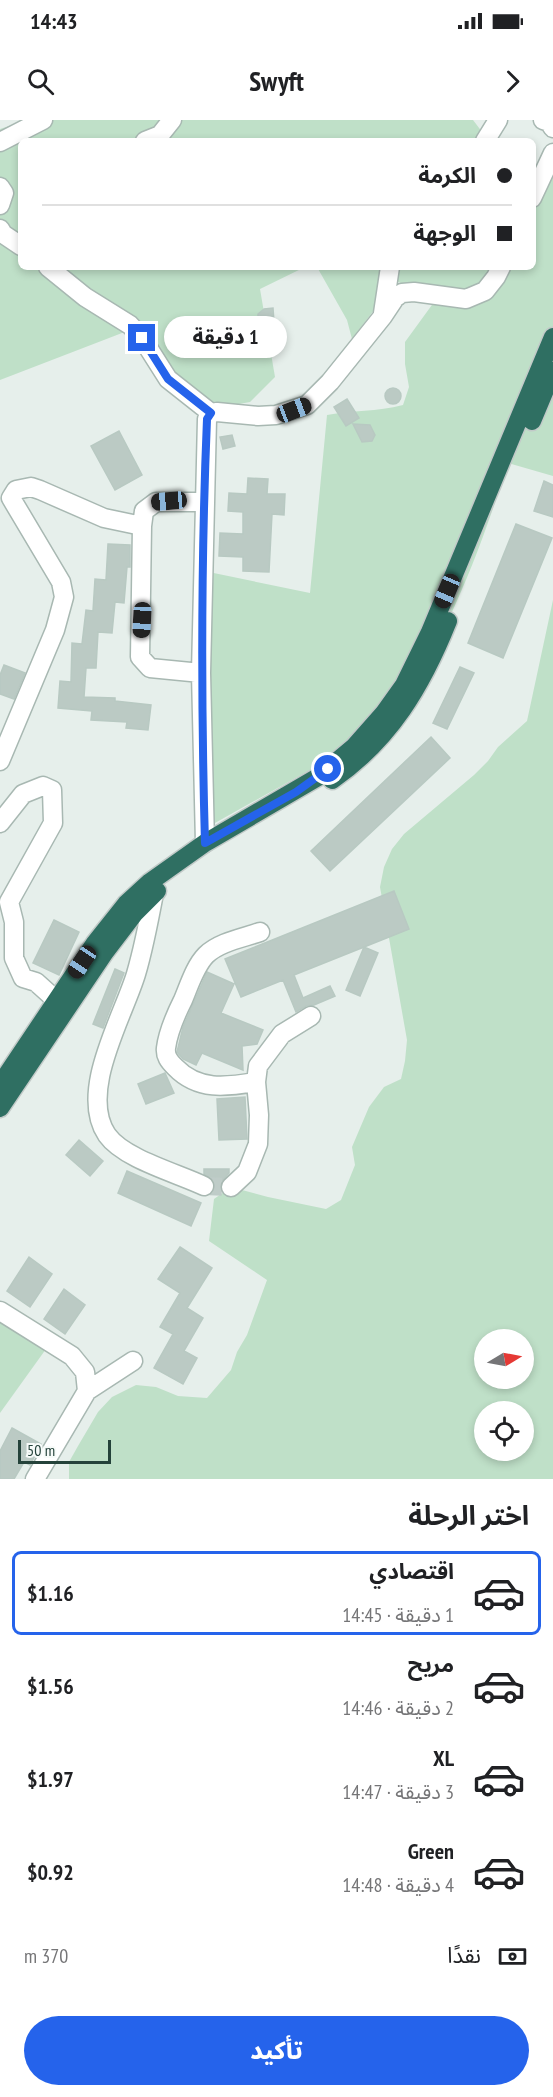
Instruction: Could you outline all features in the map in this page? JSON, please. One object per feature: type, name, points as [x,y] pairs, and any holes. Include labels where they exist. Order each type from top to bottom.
[{"type":"highway","points":[[0,1085],[95,943],[126,904],[150,882],[205,843],[296,792],[339,761],[369,731],[404,685],[430,632],[553,337]]},
{"type":"highway","points":[[0,1108],[105,952],[134,914],[154,893],[169,880],[242,832],[352,766],[388,730],[423,677],[436,649],[553,371]]},
{"type":"street","points":[[0,142],[43,120]]},
{"type":"street","points":[[152,138],[160,135],[172,120]]},
{"type":"street","points":[[487,138],[498,120]]},
{"type":"street","points":[[543,120],[549,122],[553,128]]},
{"type":"street","points":[[536,189],[553,153]]},
{"type":"street","points":[[1,197],[18,194]]},
{"type":"street","points":[[0,229],[3,234],[18,244]]},
{"type":"street","points":[[52,270],[85,297],[130,325],[142,338],[168,379],[211,413],[224,411],[258,416],[276,415],[307,405],[330,382],[383,316],[394,298],[402,293],[414,292],[466,299],[485,291],[500,270]]},
{"type":"street","points":[[383,316],[390,270]]},
{"type":"street","points":[[205,843],[201,673],[207,419],[211,413]]},
{"type":"street","points":[[0,761],[55,630],[64,597],[61,582],[11,498],[16,490],[31,488],[104,518],[142,526]]},
{"type":"street","points":[[201,673],[150,668],[140,657],[142,526],[144,511],[156,502],[204,502]]},
{"type":"street","points":[[0,823],[23,794],[44,786],[52,790],[53,823],[9,902],[14,922],[14,958],[23,978],[36,982],[56,1000]]},
{"type":"street","points":[[154,893],[136,973],[106,1054],[97,1101],[101,1122],[108,1136],[121,1147],[153,1166],[204,1186]]},
{"type":"street","points":[[256,1082],[228,1086],[209,1086],[194,1082],[180,1073],[168,1060],[166,1048],[177,1011],[205,956],[217,947],[260,932]]},
{"type":"street","points":[[231,1186],[247,1172],[258,1144],[259,1115],[256,1082],[258,1066],[282,1034],[311,1016]]},
{"type":"street","points":[[0,1311],[72,1356],[85,1372],[87,1391]]},
{"type":"street","points":[[35,1479],[87,1391],[133,1361]]},
{"type":"green space","points":[[27,120],[473,120],[487,138],[18,138],[18,270],[299,270],[260,289],[275,377],[250,402],[228,406],[204,401],[189,391],[153,345],[148,323],[0,380],[0,129]]},
{"type":"green space","points":[[536,175],[553,178],[553,476],[508,463],[485,532],[458,600],[425,665],[387,727],[206,828],[204,571],[310,593],[327,415],[403,405],[409,387],[405,364],[405,342],[437,298],[396,281],[352,339],[347,320],[319,270],[536,270]]},
{"type":"green space","points":[[553,600],[553,1479],[69,1479],[69,1462],[98,1412],[112,1397],[136,1385],[156,1387],[178,1396],[207,1398],[231,1370],[237,1352],[247,1335],[267,1280],[209,1241],[214,1199],[231,1187],[326,1209],[341,1200],[355,1165],[352,1147],[369,1107],[384,1087],[401,1079],[405,1061],[407,1040],[380,887],[384,867],[392,849],[404,834],[474,775],[498,747],[527,721]]},
{"type":"green space","points":[[0,1321],[46,1349],[0,1413]]},
{"type":"building","points":[[273,308],[274,322],[269,326],[258,325],[258,314],[264,309]]},
{"type":"building","points":[[390,388],[396,388],[401,396],[399,402],[390,404],[385,399],[385,393]]},
{"type":"building","points":[[347,399],[359,418],[346,426],[334,407]]},
{"type":"building","points":[[353,424],[370,425],[375,435],[372,441],[362,442]]},
{"type":"building","points":[[119,431],[142,475],[115,490],[91,446]]},
{"type":"building","points":[[232,435],[235,446],[223,449],[220,437]]},
{"type":"building","points":[[248,478],[268,479],[267,494],[285,494],[284,515],[272,514],[269,572],[243,571],[243,557],[219,556],[220,533],[243,534],[243,512],[228,511],[229,493],[247,494]]},
{"type":"building","points":[[544,481],[553,485],[553,517],[534,511]]},
{"type":"building","points":[[516,524],[552,538],[503,658],[468,643]]},
{"type":"building","points":[[108,544],[130,545],[130,567],[127,567],[124,603],[115,602],[112,633],[98,632],[96,668],[86,668],[84,697],[115,698],[115,701],[151,705],[148,730],[126,728],[127,722],[91,720],[92,711],[58,708],[60,681],[71,682],[72,643],[82,644],[86,610],[93,611],[95,579],[106,580]]},
{"type":"building","points":[[4,665],[25,673],[14,699],[0,694],[0,675]]},
{"type":"building","points":[[460,667],[474,673],[447,729],[433,723]]},
{"type":"building","points":[[431,737],[450,758],[330,871],[311,851]]},
{"type":"building","points":[[394,891],[409,929],[294,975],[303,998],[330,986],[335,996],[296,1012],[283,980],[241,997],[225,959]]},
{"type":"building","points":[[54,920],[79,932],[59,975],[33,963]]},
{"type":"building","points":[[364,947],[378,953],[360,996],[346,990]]},
{"type":"building","points":[[115,969],[124,973],[103,1028],[93,1024]]},
{"type":"building","points":[[207,972],[234,984],[221,1013],[263,1030],[257,1044],[242,1046],[243,1070],[202,1053],[196,1065],[183,1059],[177,1052],[183,1027]]},
{"type":"building","points":[[165,1073],[174,1093],[146,1104],[138,1084]]},
{"type":"building","points":[[245,1097],[247,1139],[219,1140],[217,1099]]},
{"type":"building","points":[[79,1140],[103,1161],[90,1176],[66,1155]]},
{"type":"building","points":[[204,1169],[229,1169],[229,1173],[221,1182],[214,1182],[204,1174]]},
{"type":"building","points":[[127,1171],[201,1203],[191,1226],[118,1193]]},
{"type":"building","points":[[180,1247],[212,1268],[187,1308],[203,1318],[184,1351],[197,1358],[183,1384],[154,1368],[173,1334],[160,1327],[180,1293],[158,1279]]},
{"type":"building","points":[[29,1257],[52,1274],[30,1307],[7,1291]]},
{"type":"building","points":[[64,1289],[85,1305],[65,1334],[44,1319]]},
{"type":"building","points":[[12,1428],[41,1444],[30,1465],[24,1462],[14,1479],[0,1479],[0,1451]]},
{"type":"tunnel","points":[[204,1186],[231,1187]]},
{"type":"route","points":[[142,338],[168,379],[211,413],[207,419],[201,673],[205,843],[296,792],[328,769]]}]
